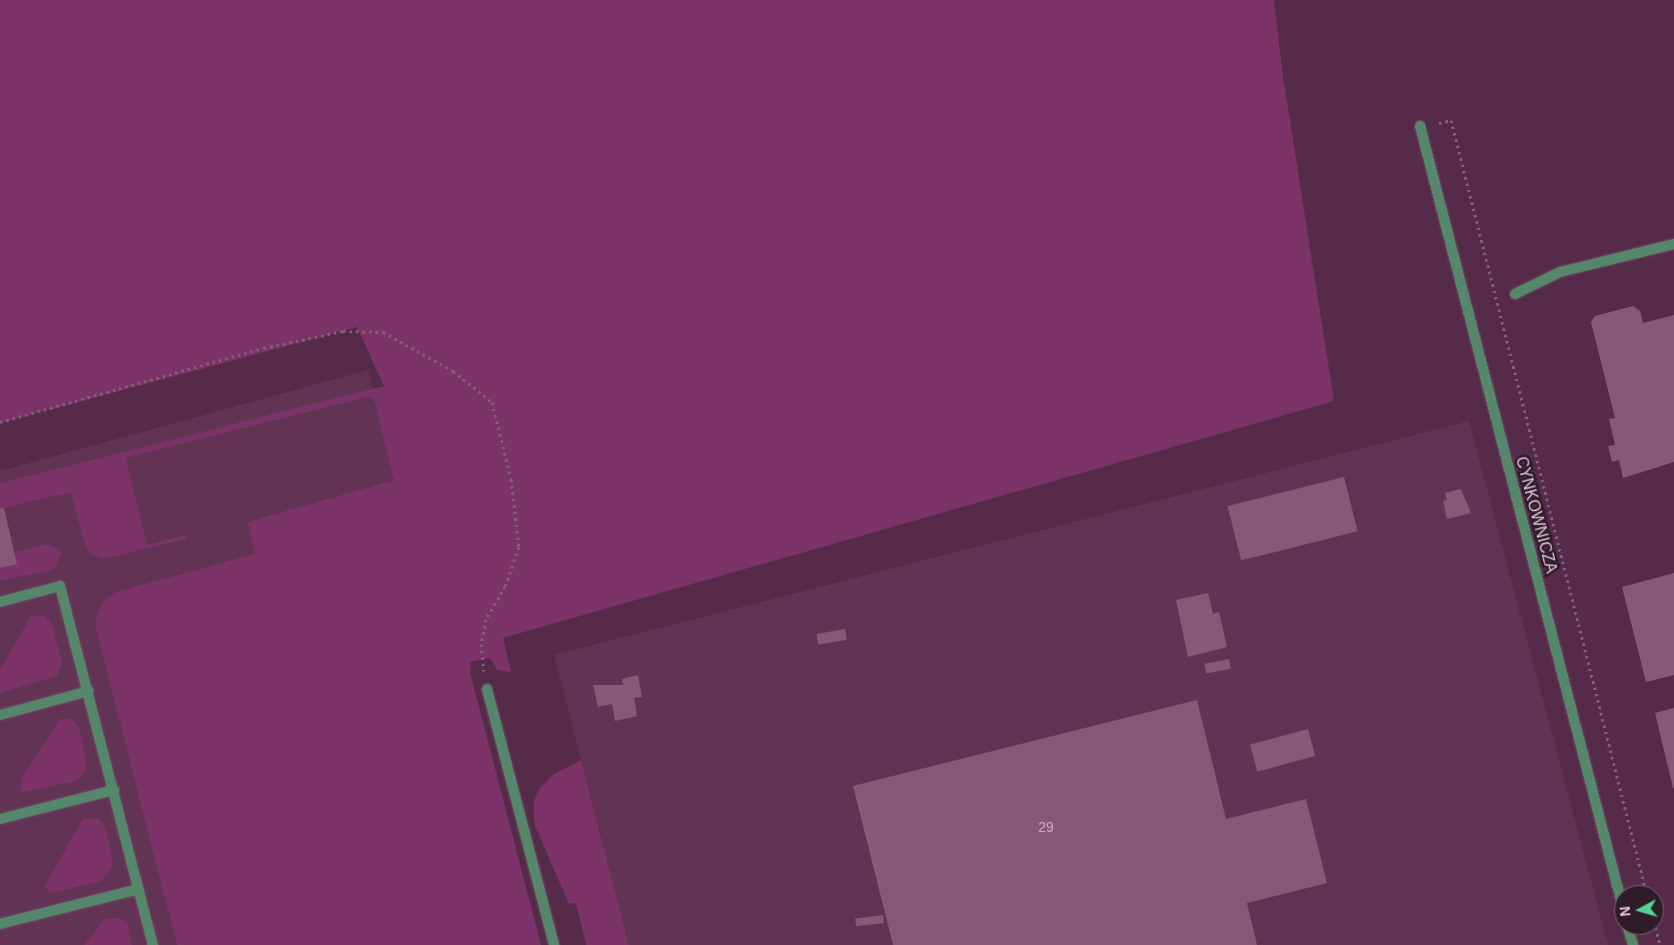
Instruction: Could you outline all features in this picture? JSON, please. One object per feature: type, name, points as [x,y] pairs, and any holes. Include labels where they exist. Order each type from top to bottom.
[{"type":"street","name":"CYNKOWNICZA","points":[[1420,126],[1617,885]]},
{"type":"street","points":[[1515,294],[1560,272],[1674,244]]},
{"type":"street","points":[[0,602],[60,586],[89,691],[153,945]]},
{"type":"street","points":[[487,689],[554,945]]},
{"type":"street","points":[[0,715],[89,691]]},
{"type":"street","points":[[0,819],[114,790]]},
{"type":"street","points":[[0,924],[139,889]]},
{"type":"path","points":[[1420,126],[1451,120],[1565,579],[1644,885]]},
{"type":"path","points":[[0,422],[264,348],[343,330],[383,332],[391,336],[453,371],[492,402],[511,479],[518,547],[505,586],[486,619],[481,644],[487,689]]},
{"type":"shaded area","points":[[0,0],[1274,0],[1283,76],[1334,401],[503,638],[511,672],[497,670],[490,658],[470,662],[471,676],[541,945],[177,945],[95,625],[98,613],[104,600],[116,592],[255,554],[247,522],[394,480],[374,399],[368,397],[126,458],[147,545],[188,535],[185,539],[103,559],[91,555],[84,542],[71,492],[0,509],[0,483],[384,386],[357,327],[0,423]]},
{"type":"shaded area","points":[[368,370],[518,945],[0,945],[0,471]]},
{"type":"shaded area","points":[[1469,421],[1608,945],[629,945],[554,655]]},
{"type":"shaded area","points":[[49,544],[61,552],[55,569],[0,581],[0,568],[17,564],[15,552]]},
{"type":"shaded area","points":[[44,615],[53,626],[62,663],[57,676],[0,693],[0,670],[31,616]]},
{"type":"shaded area","points":[[60,719],[72,719],[79,727],[87,766],[80,778],[72,782],[21,792],[21,779]]},
{"type":"shaded area","points":[[581,760],[629,945],[586,945],[576,903],[569,904],[534,823],[534,800],[540,788],[554,774]]},
{"type":"shaded area","points":[[97,818],[105,826],[113,861],[109,873],[101,881],[52,893],[44,887],[83,819]]},
{"type":"shaded area","points":[[118,918],[127,922],[132,945],[84,945],[105,919]]},
{"type":"building","points":[[1633,306],[1640,311],[1643,323],[1674,315],[1674,462],[1623,478],[1619,460],[1612,462],[1608,446],[1615,445],[1609,419],[1615,418],[1591,322],[1595,316]]},
{"type":"building","points":[[1344,477],[1358,531],[1241,560],[1228,506]]},
{"type":"building","points":[[1461,489],[1471,513],[1447,519],[1443,501],[1447,500],[1445,493]]},
{"type":"building","points":[[4,508],[17,564],[0,568],[0,509]]},
{"type":"building","points":[[1674,573],[1674,675],[1646,682],[1622,587]]},
{"type":"building","points":[[1208,593],[1213,614],[1219,612],[1227,647],[1188,657],[1176,600]]},
{"type":"building","points":[[845,629],[847,640],[818,645],[816,634]]},
{"type":"building","points":[[1229,659],[1231,669],[1206,674],[1204,664]]},
{"type":"building","points":[[638,675],[642,697],[634,698],[637,716],[615,721],[612,704],[598,707],[593,685],[623,685],[622,679]]},
{"type":"building","points":[[1197,700],[1226,819],[1306,799],[1327,883],[1247,903],[1257,945],[893,945],[853,786]]},
{"type":"building","points":[[1674,708],[1674,788],[1673,788],[1655,713]]},
{"type":"building","points":[[1308,729],[1315,756],[1257,772],[1250,745]]},
{"type":"building","points":[[883,915],[884,923],[856,926],[855,918]]}]
